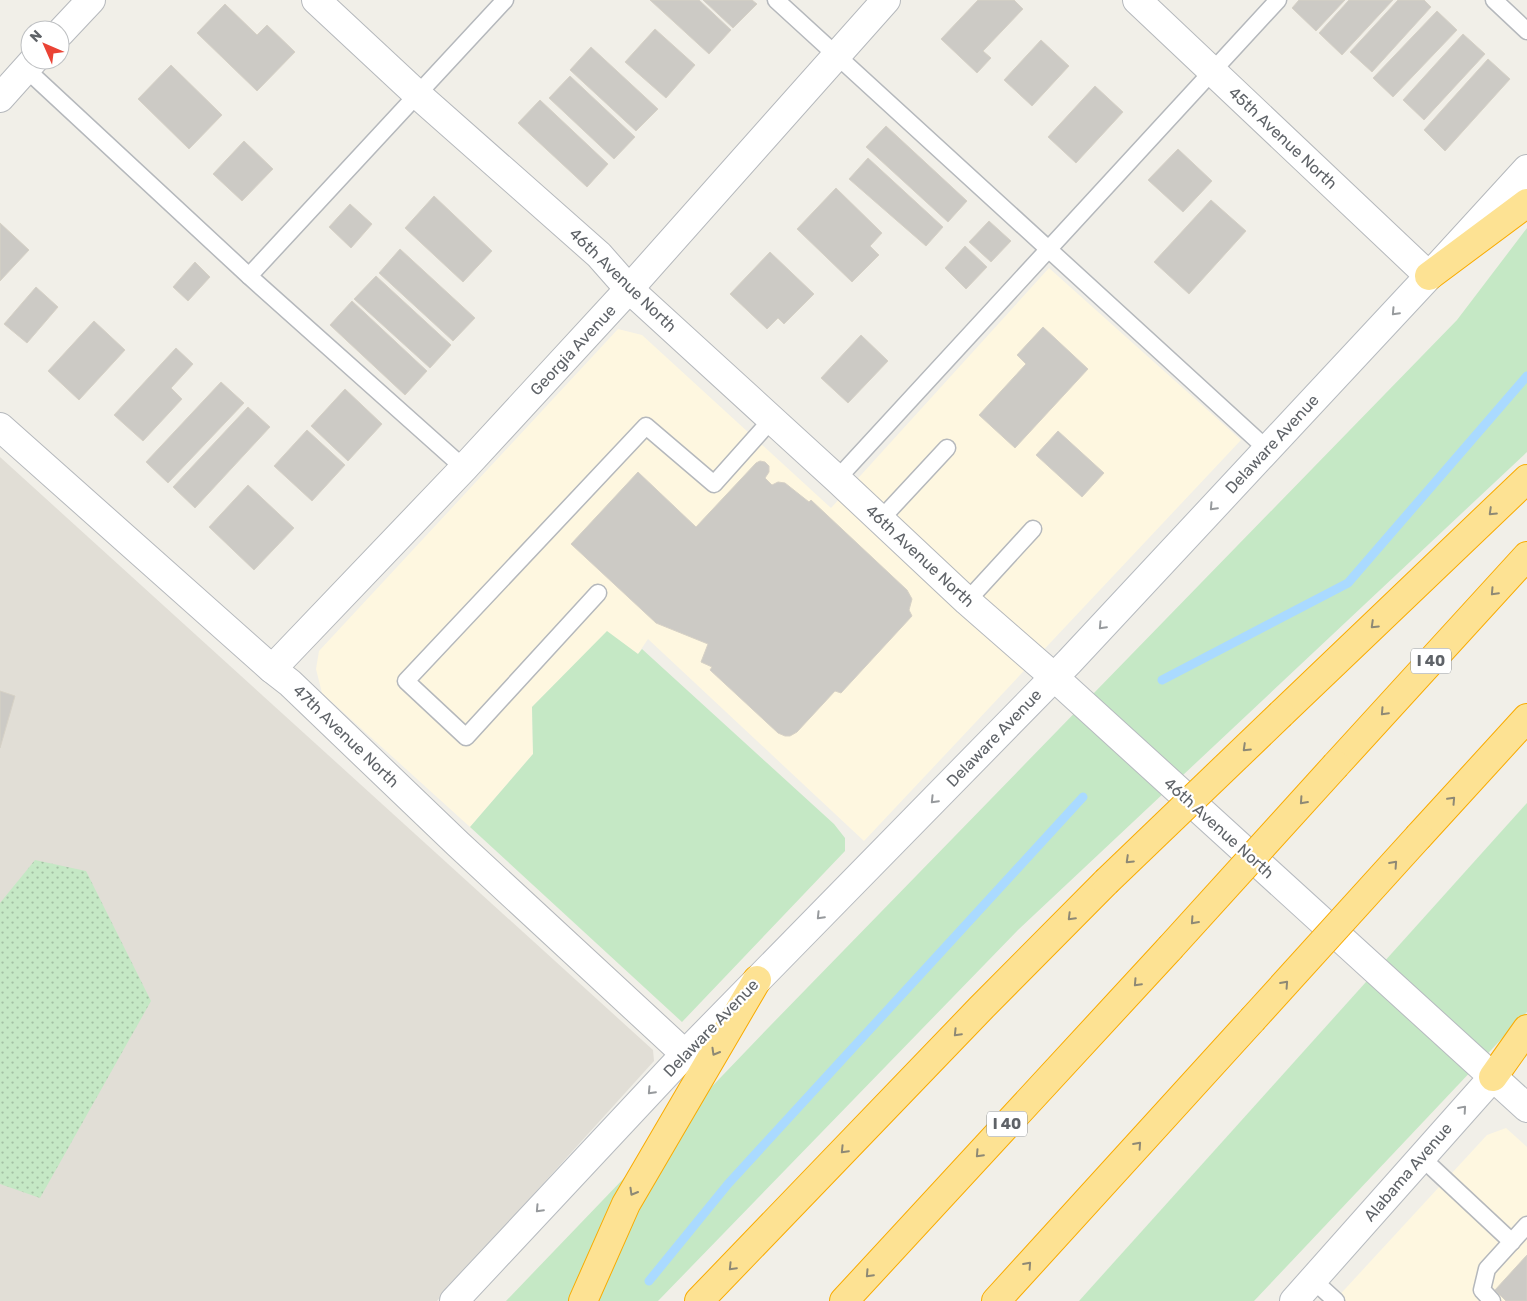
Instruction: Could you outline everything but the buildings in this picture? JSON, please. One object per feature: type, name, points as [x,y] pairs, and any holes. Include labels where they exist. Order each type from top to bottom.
[{"type":"highway","points":[[1429,276],[1527,203]]},
{"type":"highway","points":[[704,1296],[973,1016],[1106,882],[1527,479]]},
{"type":"highway","name":"I 40","points":[[844,1301],[1170,948],[1527,556]]},
{"type":"highway","points":[[996,1301],[1527,718]]},
{"type":"highway","points":[[583,1301],[626,1204],[757,980]]},
{"type":"highway","points":[[1493,1077],[1527,1029]]},
{"type":"street","points":[[70,22],[91,0]]},
{"type":"street","name":"46th Avenue North","points":[[316,0],[418,95],[599,255],[629,289],[881,519],[967,601],[1054,677],[1527,1108]]},
{"type":"street","name":"Georgia Avenue","points":[[272,669],[464,468],[629,289],[886,0]]},
{"type":"street","name":"45th Avenue North","points":[[1137,0],[1429,276]]},
{"type":"street","points":[[0,98],[25,70]]},
{"type":"street","name":"Delaware Avenue","points":[[454,1301],[685,1054],[1054,677],[1527,169]]},
{"type":"street","name":"47th Avenue North","points":[[0,427],[290,683],[458,844],[685,1054]]},
{"type":"street","name":"Alabama Avenue","points":[[1294,1301],[1493,1077],[1527,1050]]},
{"type":"lane","points":[[249,276],[506,0]]},
{"type":"lane","points":[[776,0],[1268,449]]},
{"type":"lane","points":[[837,479],[1278,0]]},
{"type":"lane","points":[[1494,0],[1527,31]]},
{"type":"lane","points":[[36,70],[249,276],[464,468]]},
{"type":"lane","points":[[598,593],[466,737],[406,682],[646,426],[714,484],[772,420]]},
{"type":"lane","points":[[881,519],[948,448]]},
{"type":"lane","points":[[967,601],[1034,529]]},
{"type":"lane","points":[[1421,1157],[1512,1242]]},
{"type":"lane","points":[[1492,1301],[1482,1290],[1486,1269],[1527,1225]]},
{"type":"lane","points":[[1313,1280],[1336,1301]]},
{"type":"shaded area","points":[[1049,268],[1241,440],[864,841],[648,639],[638,654],[607,632],[532,707],[533,754],[470,827],[322,693],[316,669],[319,651],[618,329],[642,335],[831,508]]},
{"type":"shaded area","points":[[0,457],[653,1050],[654,1061],[437,1301],[0,1301]]},
{"type":"shaded area","points":[[1506,1128],[1527,1147],[1527,1301],[1334,1301],[1487,1135]]},
{"type":"green space","points":[[1527,228],[1527,452],[1018,930],[658,1301],[506,1301],[770,1026],[1457,320]]},
{"type":"green space","points":[[607,631],[638,654],[642,649],[834,824],[845,838],[845,851],[682,1022],[470,827],[533,754],[532,707]]},
{"type":"green space","points":[[1527,803],[1527,1012],[1254,1301],[1079,1301]]},
{"type":"green space","points":[[35,860],[86,871],[151,1001],[40,1198],[0,1184],[0,903]]},
{"type":"waterway","points":[[1162,680],[1348,583],[1527,376]]},
{"type":"waterway","points":[[649,1281],[728,1184],[1083,797]]}]
